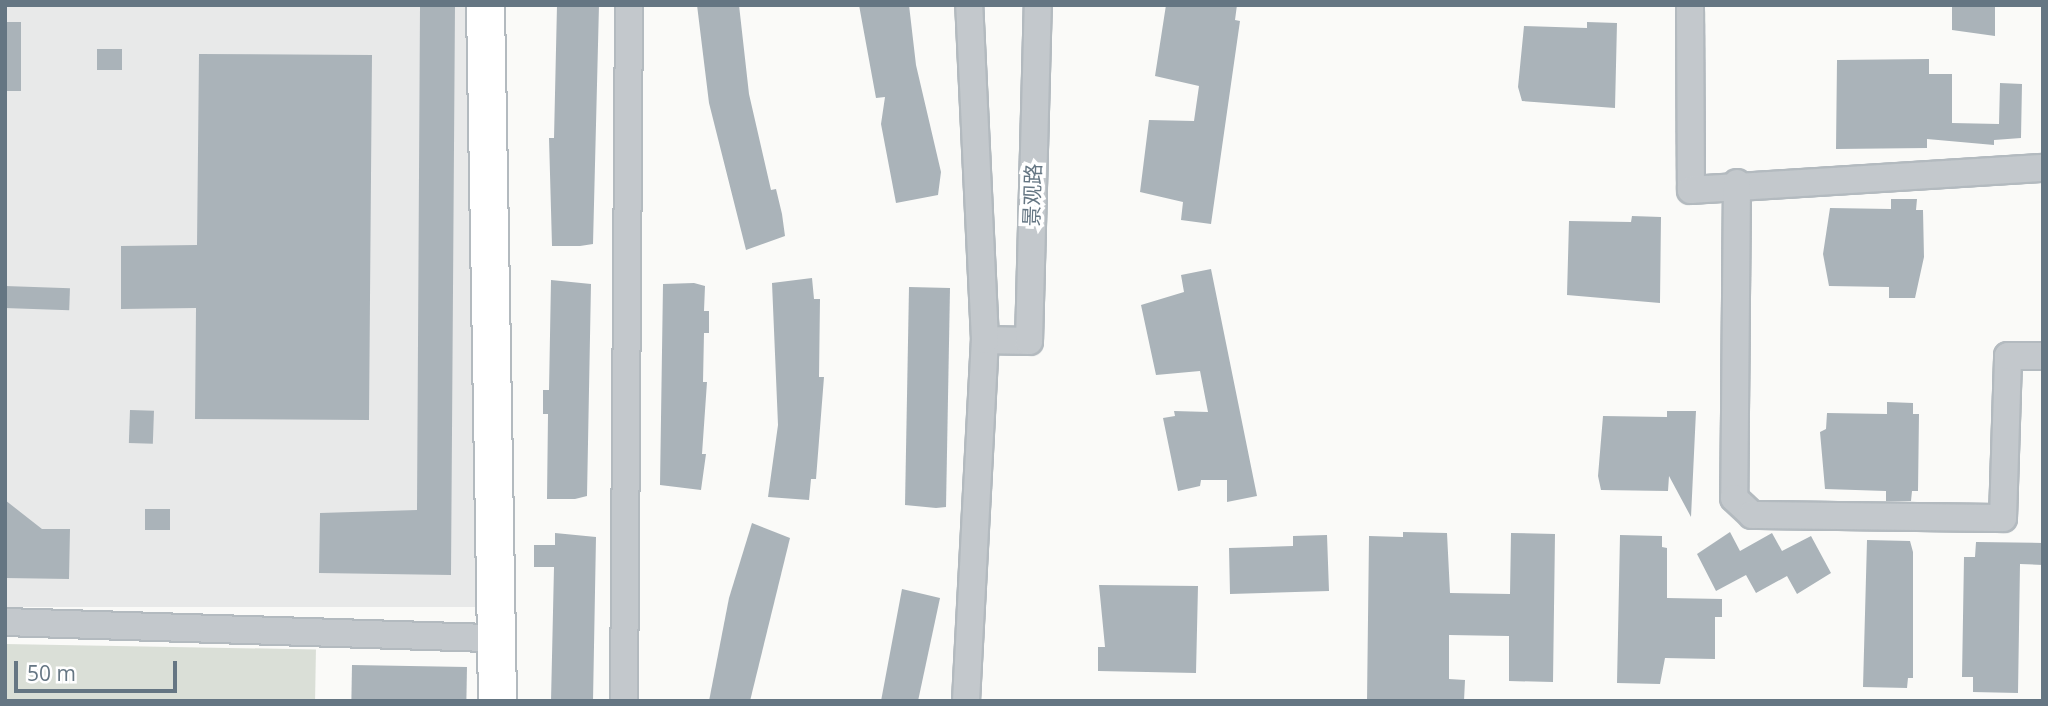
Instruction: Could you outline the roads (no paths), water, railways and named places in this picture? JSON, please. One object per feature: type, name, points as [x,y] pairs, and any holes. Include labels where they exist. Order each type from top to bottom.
[{"type":"street","points":[[485,5],[497,701]]},
{"type":"street","points":[[624,701],[629,5]]},
{"type":"street","points":[[966,701],[985,340],[969,5]]},
{"type":"street","name":"景观路","points":[[985,340],[1029,341],[1038,5]]},
{"type":"street","points":[[1690,5],[1691,190],[1737,183],[2043,168]]},
{"type":"street","points":[[1737,183],[1734,498],[1752,515],[2003,518],[2008,356],[2043,356]]},
{"type":"street","points":[[5,622],[495,638]]}]
